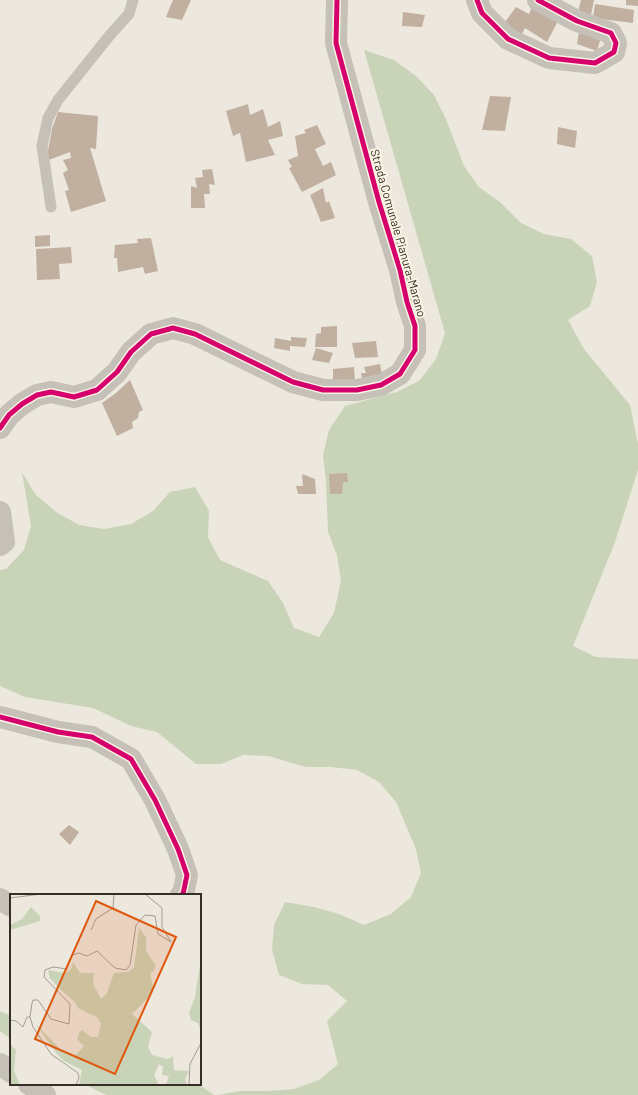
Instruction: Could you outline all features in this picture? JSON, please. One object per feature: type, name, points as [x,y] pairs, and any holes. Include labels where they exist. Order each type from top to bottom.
[{"type":"street","name":"Strada Comunale Pianura-Marano","points":[[0,428],[9,415],[22,404],[37,395],[51,392],[74,396],[97,390],[117,372],[131,352],[151,334],[173,328],[195,334],[294,382],[323,390],[357,390],[381,385],[400,374],[415,350],[415,326],[407,302],[400,270],[377,194],[336,43],[337,0]]},
{"type":"street","points":[[477,0],[482,13],[508,39],[549,58],[595,63],[614,52],[616,43],[611,33],[577,21],[538,0]]},
{"type":"street","points":[[0,512],[4,542],[0,545]]},
{"type":"street","points":[[0,717],[58,732],[92,737],[130,759],[155,800],[178,849],[187,875],[183,894]]},
{"type":"street","points":[[0,899],[10,905]]},
{"type":"street","points":[[0,1064],[10,1071]]},
{"type":"street","points":[[30,1085],[45,1095]]},
{"type":"lane","points":[[51,208],[42,146],[48,118],[58,100],[110,35],[129,14],[133,0]]},
{"type":"green space","points":[[364,50],[394,60],[416,76],[434,95],[446,119],[464,166],[479,187],[501,203],[521,223],[544,234],[571,239],[592,256],[597,282],[590,306],[568,320],[584,349],[630,405],[638,444],[638,470],[615,542],[573,646],[596,657],[638,659],[638,1095],[217,1095],[240,1091],[294,1089],[319,1080],[338,1064],[327,1021],[347,1001],[328,985],[302,984],[279,975],[272,950],[274,925],[285,902],[314,907],[339,914],[364,925],[391,914],[411,897],[421,873],[416,849],[396,802],[379,782],[357,770],[331,767],[306,767],[268,756],[243,755],[221,764],[196,764],[157,732],[131,726],[93,708],[25,697],[0,686],[0,570],[6,569],[24,550],[31,526],[22,472],[35,494],[56,512],[79,525],[104,529],[131,524],[153,511],[170,492],[195,487],[209,511],[208,537],[220,560],[268,581],[283,603],[294,628],[319,637],[334,613],[341,581],[337,555],[328,532],[326,481],[323,455],[329,430],[345,406],[397,392],[419,381],[436,359],[445,333]]},
{"type":"green space","points":[[0,1011],[10,1016],[10,1038],[0,1031]]},
{"type":"green space","points":[[86,1085],[199,1085],[214,1095],[106,1095]]},
{"type":"building","points":[[173,0],[191,0],[182,20],[166,17]]},
{"type":"building","points":[[581,0],[594,0],[591,15],[578,12]]},
{"type":"building","points":[[626,0],[638,0],[638,6],[626,5]]},
{"type":"building","points":[[595,4],[634,10],[633,23],[593,18]]},
{"type":"building","points":[[516,7],[529,14],[532,7],[558,21],[547,42],[525,28],[521,36],[505,22]]},
{"type":"building","points":[[403,12],[425,15],[422,27],[402,26]]},
{"type":"building","points":[[579,31],[601,37],[597,51],[577,44]]},
{"type":"building","points":[[490,96],[511,97],[505,131],[482,130]]},
{"type":"building","points":[[248,104],[250,115],[263,109],[268,127],[280,121],[283,136],[268,140],[275,155],[246,162],[240,133],[233,136],[226,111]]},
{"type":"building","points":[[58,112],[98,116],[96,149],[90,148],[106,201],[71,212],[65,191],[69,190],[63,173],[68,170],[63,160],[71,158],[70,152],[46,161],[52,129]]},
{"type":"building","points":[[317,125],[326,144],[315,149],[323,166],[331,162],[336,175],[302,192],[289,168],[292,167],[288,160],[298,156],[295,136],[306,133],[304,130]]},
{"type":"building","points":[[558,127],[577,131],[575,148],[557,144]]},
{"type":"building","points":[[212,169],[215,185],[209,184],[210,194],[204,194],[205,208],[191,208],[191,186],[197,188],[195,178],[203,177],[202,170]]},
{"type":"building","points":[[323,188],[326,203],[329,201],[335,218],[321,222],[310,195]]},
{"type":"building","points":[[50,235],[50,246],[35,247],[35,236]]},
{"type":"building","points":[[151,238],[158,271],[145,274],[143,267],[118,272],[117,258],[114,258],[115,245],[138,243],[137,239]]},
{"type":"building","points":[[71,247],[72,263],[59,264],[60,279],[37,280],[36,249]]},
{"type":"building","points":[[337,326],[337,347],[315,347],[316,334],[321,333],[321,327]]},
{"type":"building","points":[[291,337],[307,338],[305,347],[290,346],[290,351],[274,348],[275,338],[291,341]]},
{"type":"building","points":[[376,341],[378,357],[355,358],[352,343]]},
{"type":"building","points":[[316,348],[333,353],[329,363],[312,360]]},
{"type":"building","points":[[380,364],[383,380],[363,384],[361,373],[366,373],[364,367]]},
{"type":"building","points":[[354,367],[355,382],[333,382],[333,369]]},
{"type":"building","points":[[130,380],[143,410],[139,412],[138,418],[132,422],[133,428],[117,436],[102,403]]},
{"type":"building","points":[[347,473],[348,482],[343,482],[342,494],[330,494],[329,474]]},
{"type":"building","points":[[302,474],[315,479],[316,494],[298,494],[296,486],[303,486]]},
{"type":"building","points":[[69,825],[79,832],[70,845],[59,834]]},
{"type":"cycle path","points":[[0,428],[9,415],[22,404],[37,395],[51,392],[74,397],[97,390],[117,372],[131,352],[151,334],[173,328],[195,334],[293,382],[323,390],[357,390],[381,385],[400,374],[415,350],[415,326],[407,302],[400,270],[379,202],[336,43],[337,0]]},
{"type":"cycle path","points":[[477,0],[482,13],[508,39],[549,58],[595,63],[614,52],[616,43],[611,33],[577,21],[538,0]]},
{"type":"cycle path","points":[[0,717],[58,732],[92,737],[131,759],[155,800],[178,849],[187,875],[183,894]]}]
